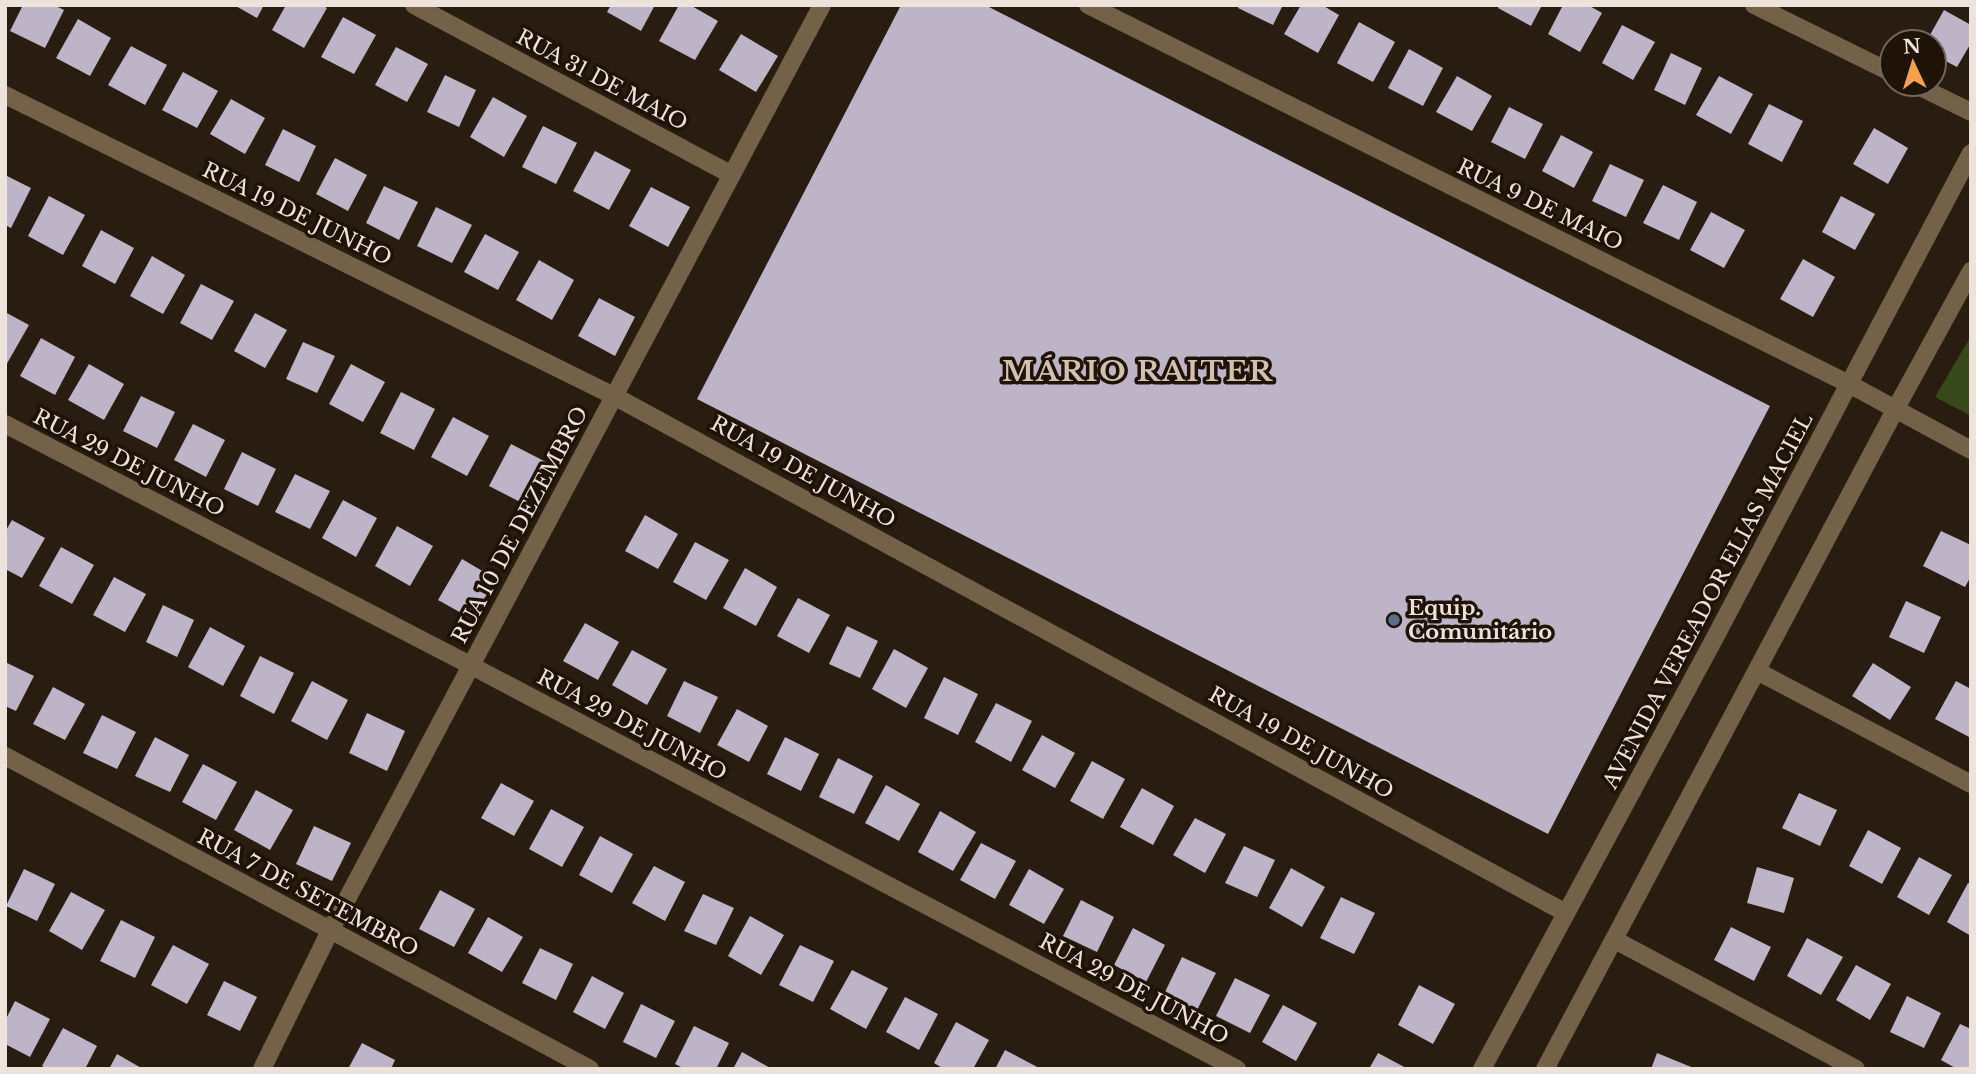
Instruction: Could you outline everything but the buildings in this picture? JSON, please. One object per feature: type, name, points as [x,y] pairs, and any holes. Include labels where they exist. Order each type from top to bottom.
[{"type":"street","name":"RUA 31 DE MAIO","points":[[414,5],[732,174]]},
{"type":"street","name":"RUA 10 DE DEZEMBRO","points":[[262,1069],[330,931],[470,665],[822,5]]},
{"type":"street","name":"RUA 9 DE MAIO","points":[[1088,5],[1849,384],[1971,450]]},
{"type":"street","points":[[1754,5],[1878,66]]},
{"type":"street","name":"RUA 19 DE JUNHO","points":[[5,96],[614,396],[1566,913]]},
{"type":"street","points":[[1942,98],[1971,112]]},
{"type":"street","name":"AVENIDA VEREADOR ELIAS MACIEL","points":[[1482,1069],[1971,153]]},
{"type":"street","points":[[1545,1069],[1971,271]]},
{"type":"street","name":"RUA 29 DE JUNHO","points":[[5,424],[470,665],[1237,1069]]},
{"type":"street","points":[[1757,671],[1971,784]]},
{"type":"street","name":"RUA 7 DE SETEMBRO","points":[[5,756],[590,1069]]},
{"type":"street","points":[[1615,940],[1856,1069]]},
{"type":"green space","points":[[1971,336],[1971,416],[1935,397]]},
{"type":"place","name":"Equip. Comunitário","points":[[1394,620]]},
{"type":"district","name":"MÁRIO RAITER","points":[[1138,371]]}]
